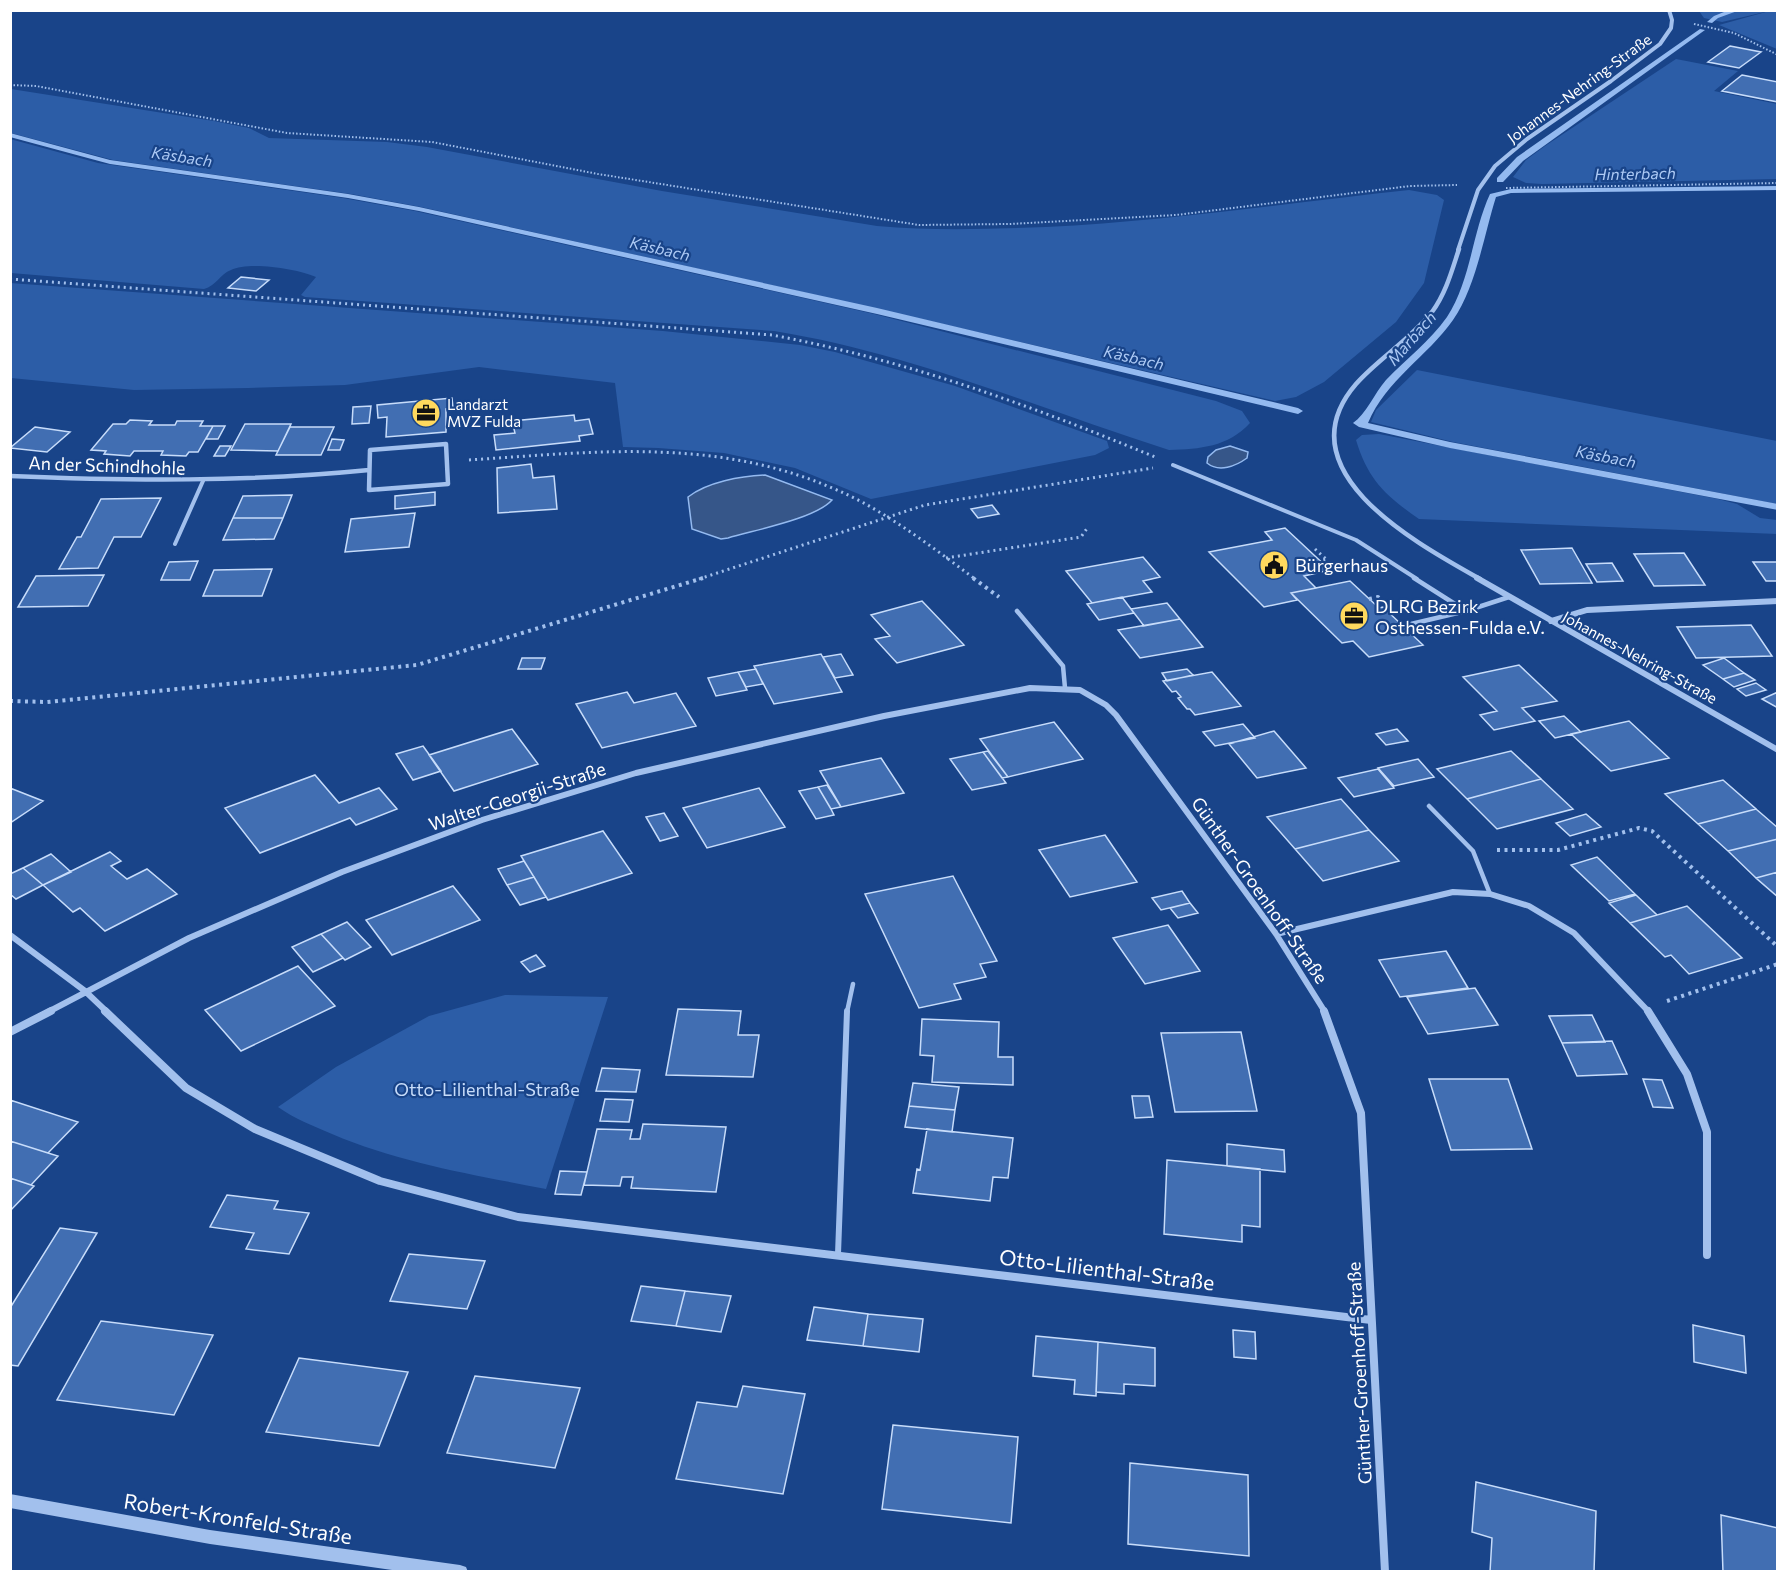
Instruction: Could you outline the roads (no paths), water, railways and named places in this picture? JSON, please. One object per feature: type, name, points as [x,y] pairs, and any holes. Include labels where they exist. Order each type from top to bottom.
[{"type":"street","name":"Johannes-Nehring-Straße","points":[[1669,10],[1673,21],[1667,36],[1660,44],[1523,141],[1499,163],[1479,187],[1445,286],[1434,309],[1417,329],[1352,387],[1340,407],[1334,430],[1335,449],[1344,475],[1361,497],[1381,517],[1412,540],[1778,750]]},
{"type":"street","points":[[446,444],[448,484],[369,490],[369,470],[370,450],[446,444]]},
{"type":"street","name":"An der Schindhohle","points":[[10,476],[203,481],[369,470]]},
{"type":"street","points":[[1551,621],[1587,610],[1687,604],[1778,602]]},
{"type":"street","name":"Walter-Georgii-Straße","points":[[10,1032],[189,938],[342,872],[482,820],[636,773],[873,718],[1030,688],[1065,688]]},
{"type":"street","name":"Günther-Groenhoff-Straße","points":[[1065,688],[1080,690],[1116,715],[1276,934],[1323,1007],[1361,1113],[1385,1572]]},
{"type":"street","points":[[1276,934],[1453,892],[1490,894],[1529,906],[1574,933],[1646,1008],[1687,1074],[1707,1132],[1707,1255]]},
{"type":"street","name":"Otto-Lilienthal-Straße","points":[[10,935],[85,991],[186,1088],[255,1129],[380,1181],[518,1217],[1371,1320]]},
{"type":"street","name":"Robert-Kronfeld-Straße","points":[[10,1501],[210,1537],[460,1572]]},
{"type":"lane","points":[[1173,465],[1356,540],[1466,611]]},
{"type":"lane","name":"An der Schindhohle","points":[[175,544],[203,481]]},
{"type":"lane","points":[[1411,624],[1466,611],[1509,597]]},
{"type":"lane","points":[[1017,611],[1063,666],[1065,688]]},
{"type":"lane","points":[[1429,806],[1473,851],[1490,894]]},
{"type":"lane","points":[[838,1254],[847,1011],[853,984]]},
{"type":"waterway","name":"Marbach","points":[[1710,22],[1716,17],[1737,10]]},
{"type":"waterway","name":"Marbach","points":[[1500,180],[1520,159],[1702,30]]},
{"type":"waterway","name":"Käsbach","points":[[10,135],[110,162],[348,196],[419,209],[877,311],[1298,411]]},
{"type":"waterway","name":"Hinterbach","points":[[1362,424],[1379,395],[1440,332],[1452,315],[1467,281],[1493,196],[1511,191],[1778,188]]},
{"type":"waterway","name":"Käsbach","points":[[1358,423],[1362,424]]},
{"type":"waterway","name":"Käsbach","points":[[1362,424],[1450,445],[1778,507]]},
{"type":"place","name":"Landarzt MVZ Fulda","points":[[426,413]]},
{"type":"place","name":"Bürgerhaus","points":[[1274,565]]},
{"type":"place","name":"DLRG Bezirk Osthessen-Fulda e.V.","points":[[1354,616]]}]
